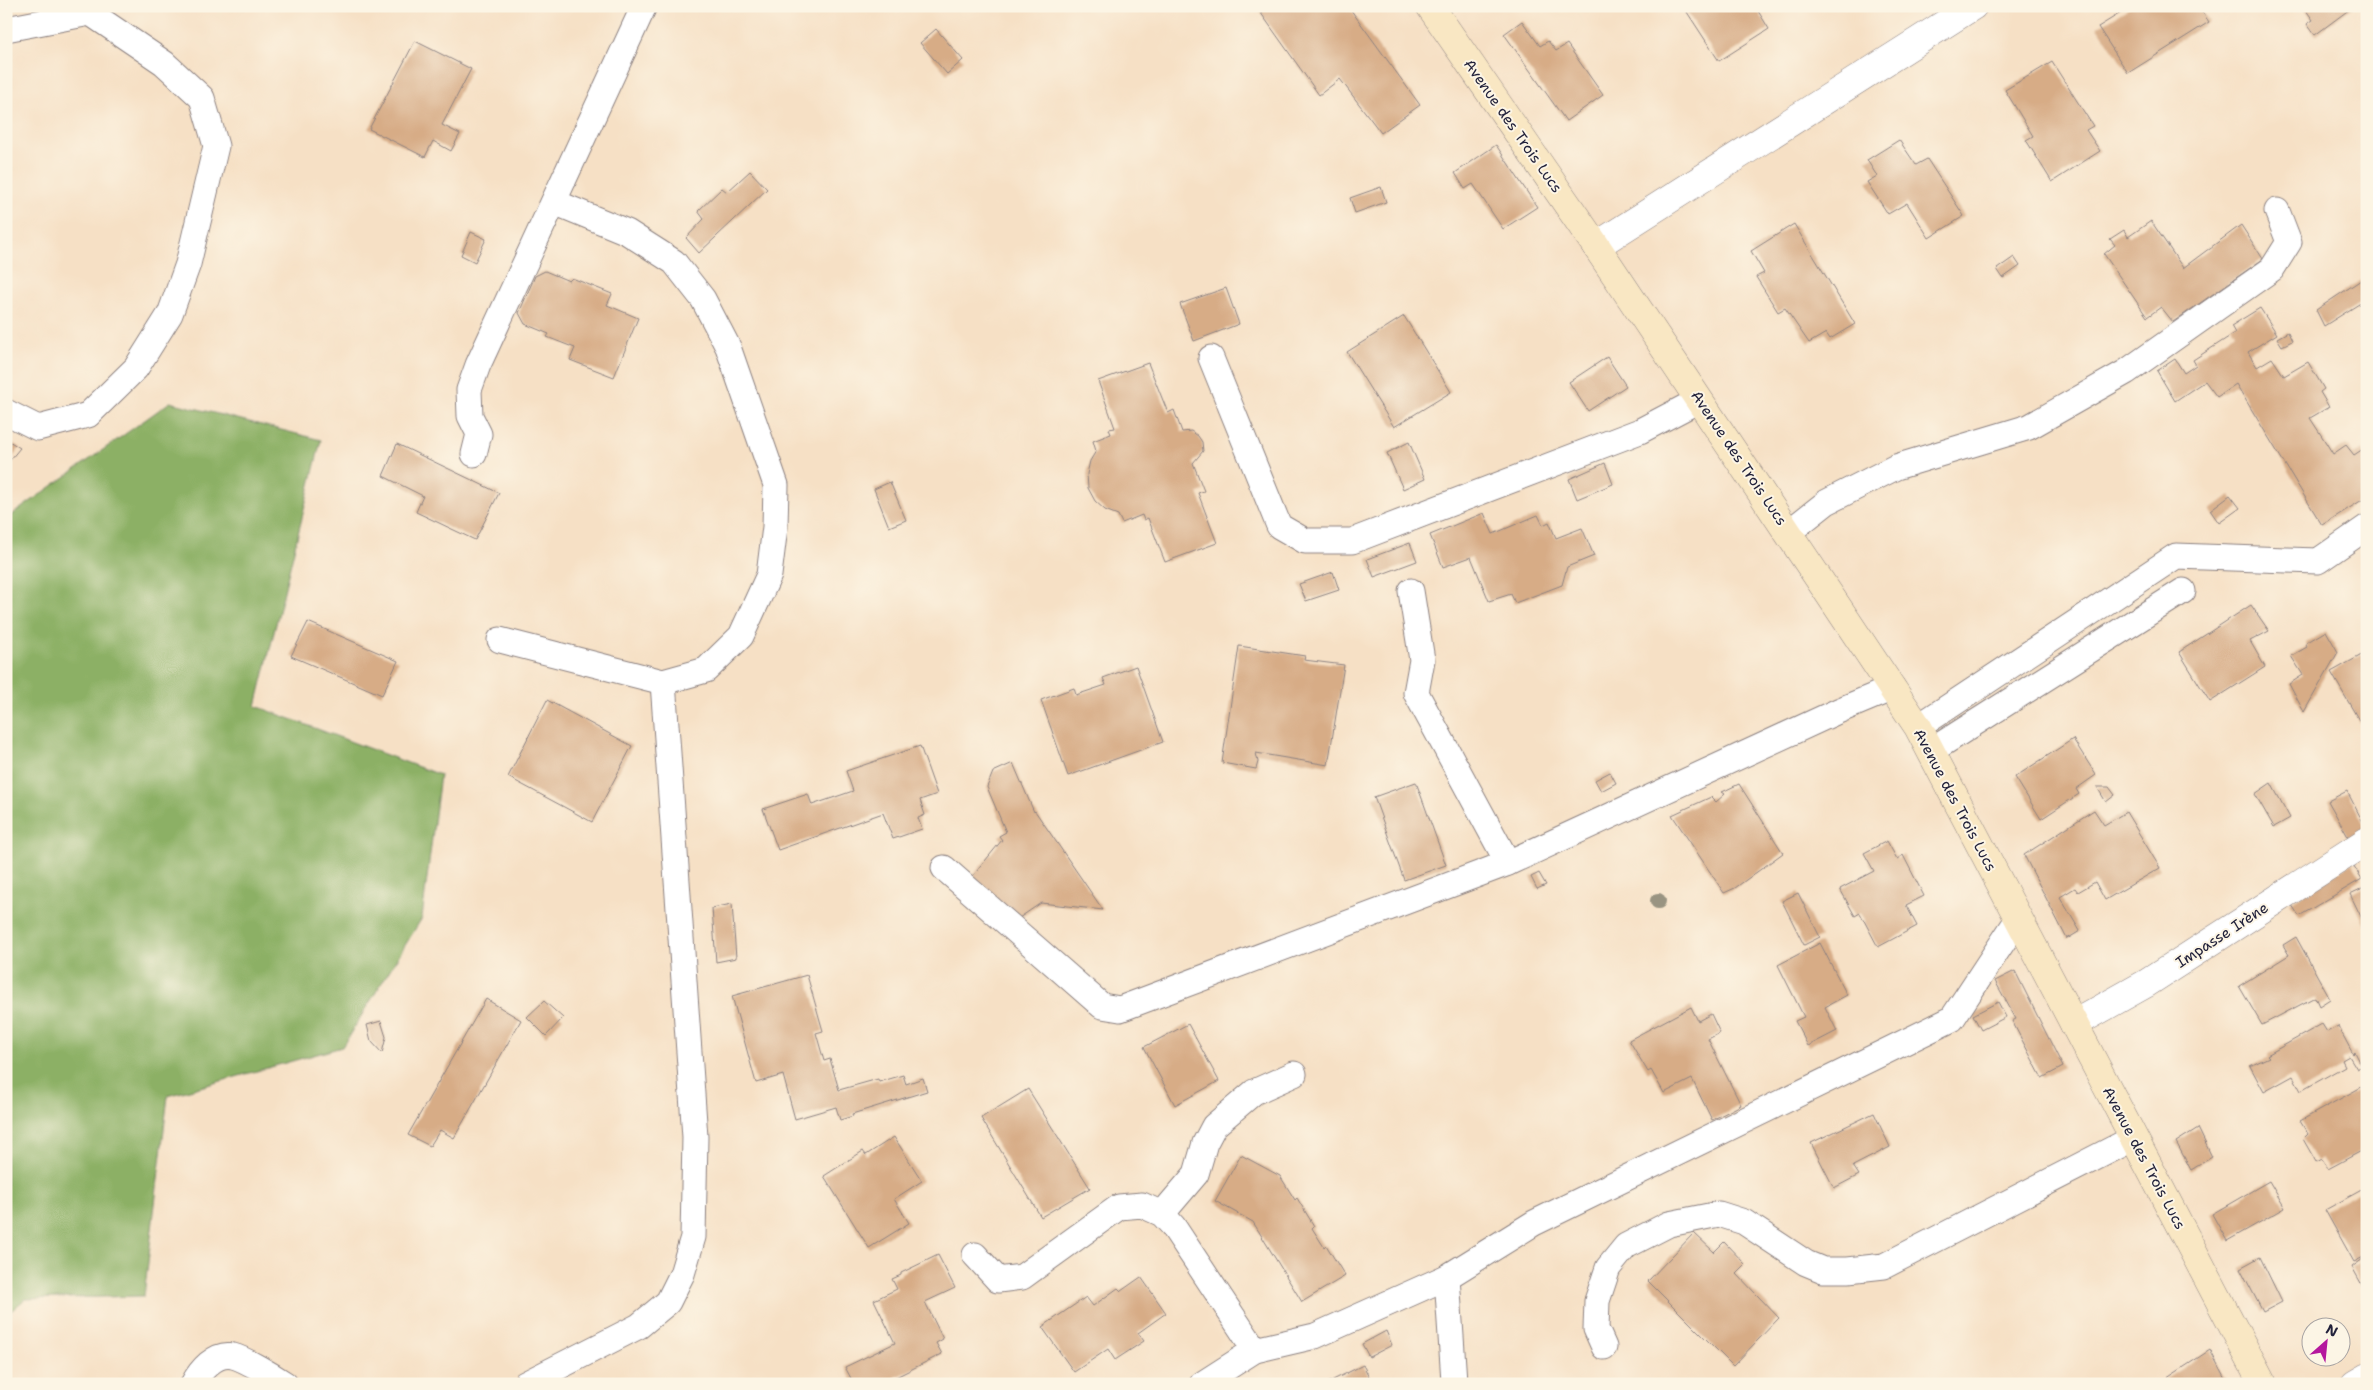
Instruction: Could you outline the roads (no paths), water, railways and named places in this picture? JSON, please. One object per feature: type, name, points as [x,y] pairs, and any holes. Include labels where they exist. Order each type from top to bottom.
[{"type":"main road","name":"Avenue des Trois Lucs","points":[[1430,6],[1596,246],[1918,727],[2263,1384]]},
{"type":"street","points":[[1596,246],[1973,6]]},
{"type":"street","name":"Impasse Irène","points":[[2074,1024],[2147,983],[2367,841]]},
{"type":"street","points":[[2355,1384],[2367,1377]]},
{"type":"lane","points":[[474,454],[479,434],[470,416],[469,390],[478,365],[644,6]]},
{"type":"lane","points":[[6,29],[85,10],[164,63],[202,98],[216,146],[188,264],[182,281],[170,314],[136,368],[88,415],[38,428],[6,412]]},
{"type":"lane","points":[[500,640],[663,682],[706,670],[741,636],[769,575],[776,527],[776,485],[728,347],[703,299],[674,262],[627,232],[554,202]]},
{"type":"lane","points":[[1789,532],[1827,502],[1896,467],[2029,427],[2126,372],[2272,270],[2289,242],[2277,211]]},
{"type":"lane","points":[[1211,358],[1279,526],[1305,541],[1352,541],[1640,431],[1699,400]]},
{"type":"lane","points":[[1918,727],[2176,556],[2318,561],[2367,527]]},
{"type":"lane","points":[[1410,591],[1422,660],[1416,693],[1508,864]]},
{"type":"lane","points":[[1931,751],[2183,591]]},
{"type":"lane","points":[[525,1384],[639,1326],[668,1302],[682,1274],[693,1237],[695,1137],[663,682]]},
{"type":"lane","points":[[944,868],[1102,1006],[1120,1009],[1508,864],[1838,711],[1893,688]]},
{"type":"lane","points":[[1202,1384],[1255,1350],[1315,1336],[1448,1277],[1534,1222],[1952,1019],[2018,919]]},
{"type":"lane","points":[[1162,1214],[1196,1174],[1205,1143],[1214,1126],[1254,1092],[1294,1074]]},
{"type":"lane","points":[[1604,1347],[1596,1328],[1597,1301],[1608,1268],[1626,1246],[1668,1224],[1719,1214],[1744,1222],[1806,1263],[1823,1270],[1848,1270],[1884,1266],[2134,1138]]},
{"type":"lane","points":[[975,1255],[998,1280],[1022,1277],[1119,1207],[1142,1205],[1162,1214],[1173,1226],[1255,1350]]},
{"type":"lane","points":[[1448,1277],[1454,1381]]},
{"type":"lane","points":[[193,1384],[200,1371],[218,1358],[232,1356],[286,1384]]}]
